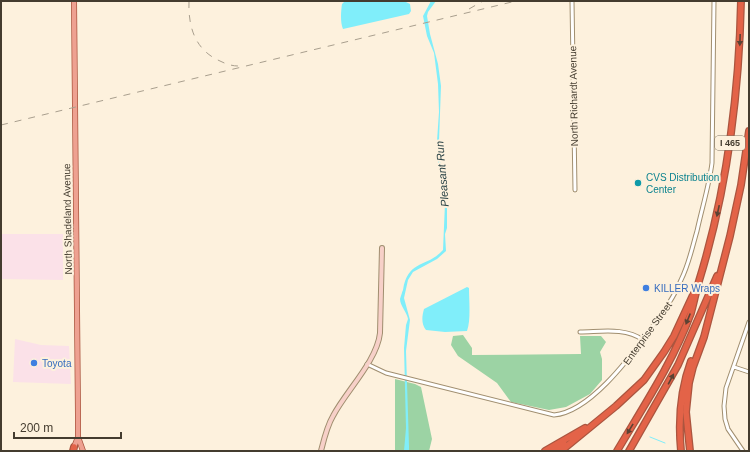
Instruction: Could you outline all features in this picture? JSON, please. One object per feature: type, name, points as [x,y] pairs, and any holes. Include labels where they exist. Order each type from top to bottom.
[{"type":"highway","name":"I 465","points":[[617,451],[653,390],[674,350],[691,312],[716,220],[731,137],[738,68],[741,1]]},
{"type":"highway","name":"I 465","points":[[629,451],[678,365],[723,261],[738,202],[749,131]]},
{"type":"highway","points":[[690,451],[687,420],[688,389],[692,370],[704,337],[723,261]]},
{"type":"highway","points":[[561,451],[635,389],[654,368],[674,336],[699,282]]},
{"type":"highway","points":[[681,451],[679,418],[683,386],[713,303]]},
{"type":"highway","points":[[545,451],[596,422]]},
{"type":"highway","points":[[553,451],[578,436]]},
{"type":"main road","name":"North Shadeland Avenue","points":[[74,1],[78,437],[74,450]]},
{"type":"main road","name":"North Shadeland Avenue","points":[[78,437],[83,451]]},
{"type":"street","name":"North Richardt Avenue","points":[[572,1],[575,190]]},
{"type":"street","name":"Enterprise Street","points":[[368,364],[383,372],[412,380],[554,415],[562,414],[579,405],[601,388],[625,364],[668,305],[682,280],[691,254],[707,189],[713,145],[714,1]]},
{"type":"street","points":[[321,451],[334,414],[368,364],[377,346],[380,336],[382,248]]},
{"type":"street","points":[[744,451],[730,432],[724,414],[725,395],[749,322]]},
{"type":"street","points":[[580,332],[625,332],[634,334],[643,340]]},
{"type":"street","points":[[734,367],[749,372]]},
{"type":"shaded area","points":[[1,234],[63,234],[63,280],[1,279]]},
{"type":"shaded area","points":[[15,339],[41,345],[69,346],[71,384],[13,382]]},
{"type":"green space","points":[[463,335],[472,348],[472,355],[581,354],[580,336],[601,336],[606,342],[600,352],[602,359],[602,380],[590,394],[566,407],[549,410],[511,402],[497,383],[458,356],[451,345],[453,336]]},
{"type":"green space","points":[[395,379],[421,387],[432,439],[429,451],[395,451]]},
{"type":"water","points":[[345,1],[404,1],[410,4],[411,11],[409,14],[343,29],[341,10],[342,4]]},
{"type":"water","name":"Pleasant Run","points":[[431,1],[436,1],[428,12],[427,16],[438,64],[441,86],[439,141],[441,169],[445,180],[447,204],[447,228],[445,234],[446,251],[437,259],[413,272],[408,280],[404,298],[410,320],[406,351],[409,450],[404,451],[406,428],[404,348],[408,319],[400,299],[405,280],[409,273],[414,268],[437,256],[443,250],[445,203],[438,163],[438,84],[434,53],[427,36],[423,16]]},
{"type":"water","points":[[467,287],[469,288],[470,310],[467,331],[445,332],[426,330],[422,320],[424,309]]},
{"type":"waterway","points":[[650,437],[665,443]]},
{"type":"railway","points":[[189,1],[192,29],[204,51],[220,61],[238,66]]},
{"type":"railway","points":[[469,9],[483,1]]},
{"type":"railway","points":[[1,125],[516,1]]},
{"type":"place","name":"CVS Distribution Center","points":[[638,183]]},
{"type":"place","name":"KILLER Wraps","points":[[646,288]]},
{"type":"place","name":"Toyota","points":[[34,363]]}]
